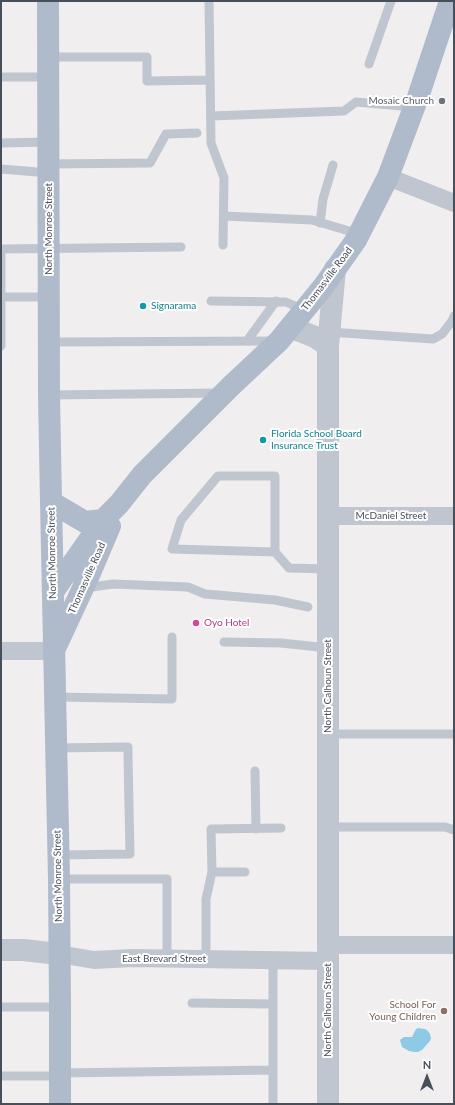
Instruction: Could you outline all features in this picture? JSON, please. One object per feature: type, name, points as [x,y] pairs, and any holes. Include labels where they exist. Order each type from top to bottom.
[{"type":"main road","name":"North Monroe Street","points":[[48,1],[49,394],[59,878],[60,1104]]},
{"type":"main road","name":"Thomasville Road","points":[[53,592],[103,520],[119,504],[142,475],[284,334],[323,287],[356,240],[388,177],[414,107],[450,1]]},
{"type":"main road","points":[[51,502],[85,522],[103,520]]},
{"type":"main road","name":"Thomasville Road","points":[[54,651],[119,504]]},
{"type":"street","points":[[388,177],[454,203]]},
{"type":"street","name":"North Calhoun Street","points":[[328,1104],[328,339],[335,269]]},
{"type":"street","points":[[284,334],[328,339]]},
{"type":"street","name":"McDaniel Street","points":[[328,516],[454,516]]},
{"type":"street","points":[[1,651],[54,651]]},
{"type":"street","name":"East Brevard Street","points":[[1,950],[23,950],[94,960],[132,958],[273,960],[328,953],[454,945]]},
{"type":"lane","points":[[209,1],[211,143],[224,178],[223,245]]},
{"type":"lane","points":[[369,64],[390,1]]},
{"type":"lane","points":[[450,1],[454,2]]},
{"type":"lane","points":[[1,77],[48,67],[146,57],[147,81],[210,80]]},
{"type":"lane","points":[[210,116],[344,111],[356,102],[414,107]]},
{"type":"lane","points":[[1,169],[150,163],[166,134],[197,133]]},
{"type":"lane","points":[[1,143],[49,142]]},
{"type":"lane","points":[[320,223],[323,199],[333,165]]},
{"type":"lane","points":[[224,216],[312,220],[359,234]]},
{"type":"lane","points":[[1,346],[1,249],[181,246]]},
{"type":"lane","points":[[1,297],[49,297]]},
{"type":"lane","points":[[211,301],[276,301],[286,302],[304,310]]},
{"type":"lane","points":[[247,341],[276,301]]},
{"type":"lane","points":[[328,339],[433,339],[442,334],[454,316]]},
{"type":"lane","points":[[49,342],[247,341],[284,334]]},
{"type":"lane","points":[[49,394],[224,393]]},
{"type":"lane","points":[[274,552],[275,476],[218,476],[181,520],[172,549],[274,552],[290,568],[328,569]]},
{"type":"lane","points":[[83,588],[113,584],[188,586],[205,594],[275,600],[308,607]]},
{"type":"lane","points":[[55,697],[172,699],[172,637]]},
{"type":"lane","points":[[224,642],[281,643],[328,648]]},
{"type":"lane","points":[[328,734],[454,734]]},
{"type":"lane","points":[[56,748],[128,748],[130,854],[58,855]]},
{"type":"lane","points":[[255,771],[256,828]]},
{"type":"lane","points":[[328,827],[445,827],[454,830]]},
{"type":"lane","points":[[206,959],[206,899],[212,872],[211,828],[281,828]]},
{"type":"lane","points":[[212,872],[245,872]]},
{"type":"lane","points":[[59,878],[167,879],[167,959]]},
{"type":"lane","points":[[273,960],[273,1104]]},
{"type":"lane","points":[[192,1003],[273,1004]]},
{"type":"lane","points":[[1,1007],[60,1007]]},
{"type":"lane","points":[[1,1076],[273,1070]]},
{"type":"water","points":[[418,1028],[427,1030],[430,1034],[430,1041],[422,1050],[418,1052],[409,1051],[402,1047],[400,1040],[404,1037],[412,1037]]},
{"type":"place","name":"Mosaic Church","points":[[442,101]]},
{"type":"place","name":"Signarama","points":[[143,306]]},
{"type":"place","name":"Florida School Board Insurance Trust","points":[[263,440]]},
{"type":"place","name":"Oyo Hotel","points":[[196,623]]},
{"type":"place","name":"School For Young Children","points":[[444,1011]]}]
